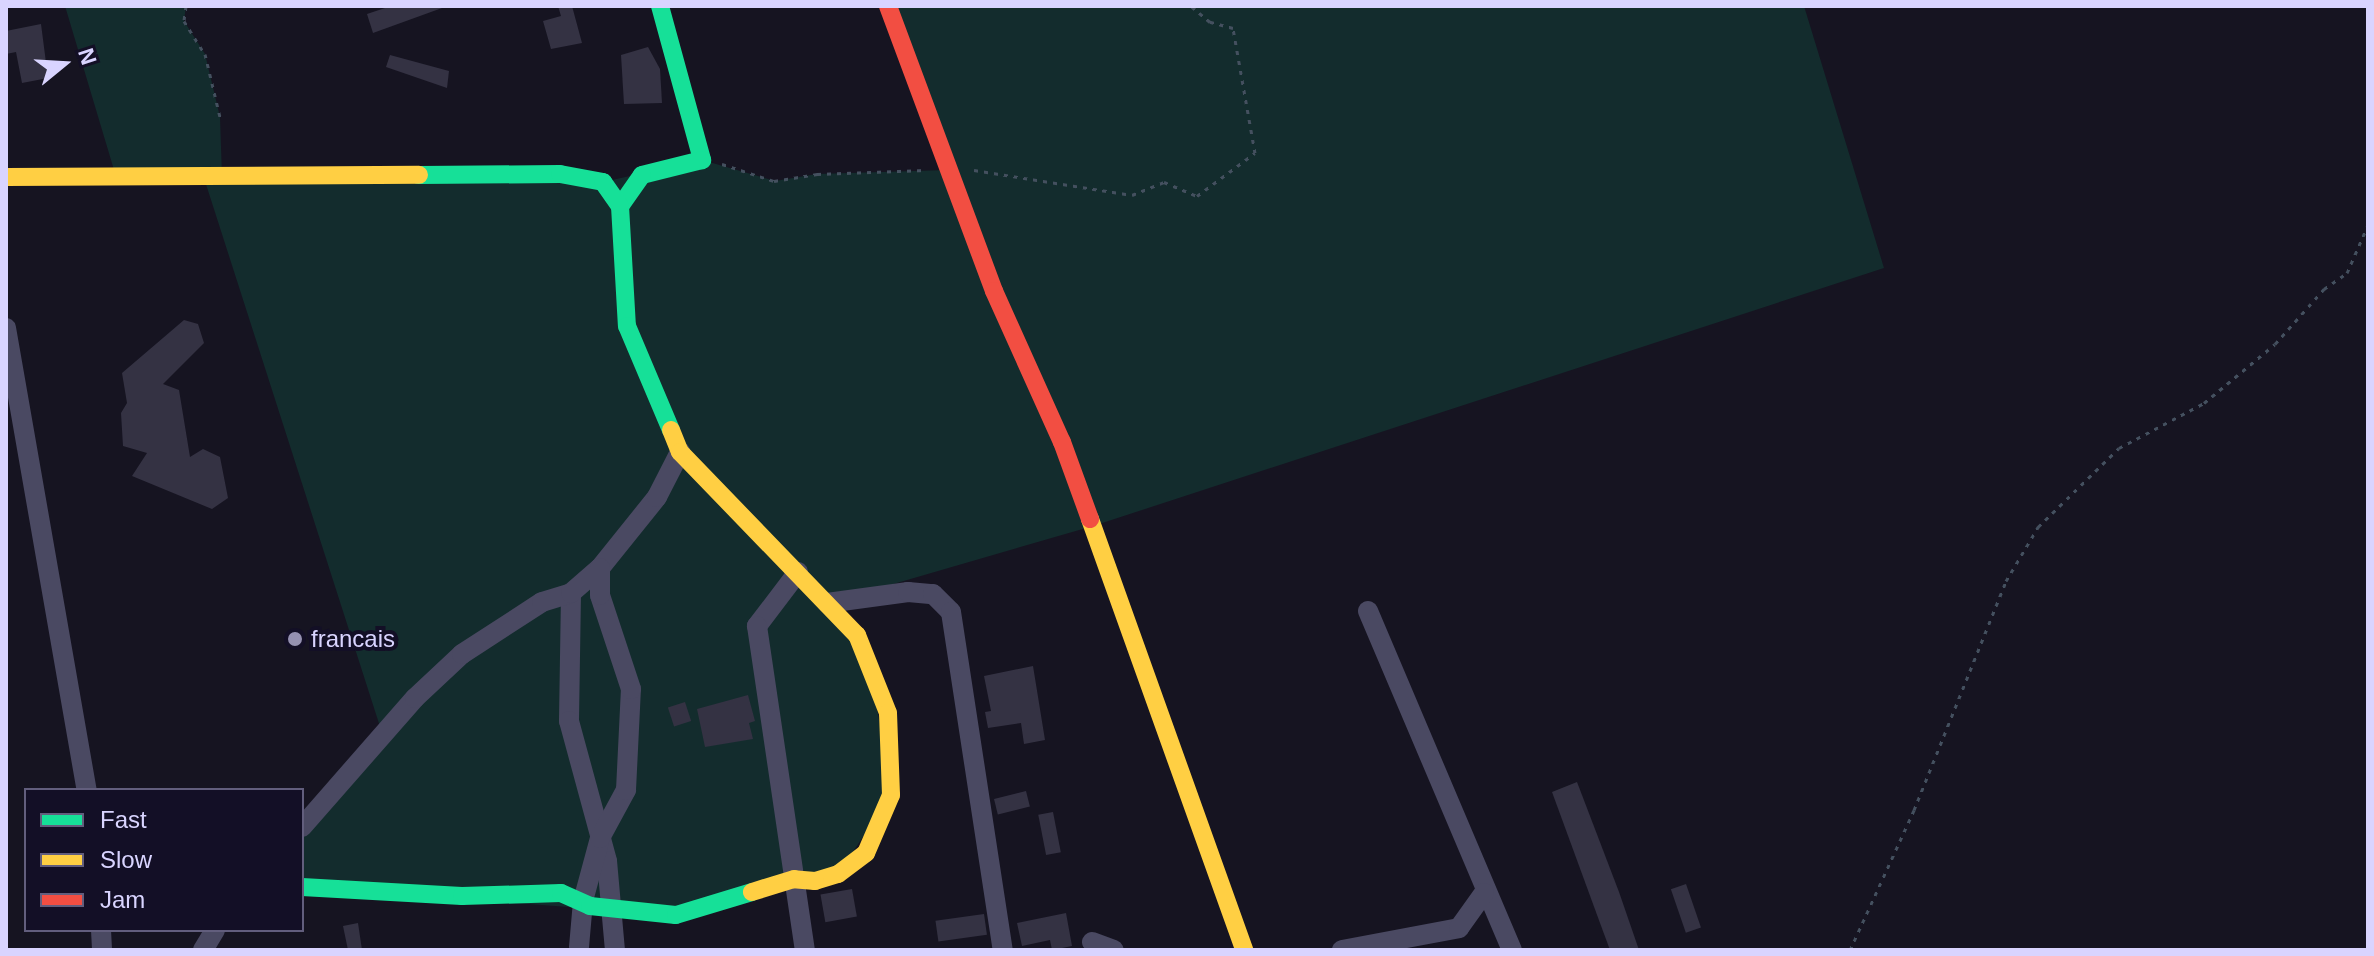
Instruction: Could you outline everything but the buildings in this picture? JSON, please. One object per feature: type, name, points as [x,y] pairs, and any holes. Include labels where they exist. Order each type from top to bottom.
[{"type":"street","points":[[304,887],[462,896],[561,893],[610,907],[676,915],[794,879],[815,881],[838,874],[866,853],[891,795],[888,713],[874,666],[857,635],[680,452],[627,326],[620,206],[627,190],[642,175],[702,160],[660,6]]},
{"type":"street","points":[[888,6],[934,120],[947,170],[1062,442],[1244,950]]},
{"type":"street","points":[[6,177],[560,174],[603,182],[620,206]]},
{"type":"street","points":[[6,328],[87,788]]},
{"type":"street","points":[[304,825],[415,698],[462,654],[542,602],[571,593],[600,568],[623,534],[652,505],[680,452]]},
{"type":"street","points":[[579,947],[583,901],[600,838],[626,790],[631,689],[600,595],[600,568]]},
{"type":"street","points":[[798,572],[757,626],[805,950]]},
{"type":"street","points":[[827,603],[908,592],[933,594],[951,612],[1003,950]]},
{"type":"street","points":[[571,593],[569,721],[600,838],[615,950]]},
{"type":"street","points":[[1368,611],[1484,893],[1512,950]]},
{"type":"street","points":[[1342,950],[1459,928],[1484,893]]},
{"type":"street","points":[[203,950],[214,932]]},
{"type":"street","points":[[1092,942],[1114,950]]},
{"type":"path","points":[[186,6],[184,21],[205,54],[220,117]]},
{"type":"path","points":[[702,160],[774,181],[817,174],[995,171],[1132,195],[1164,182],[1197,196],[1255,153],[1233,28],[1210,22],[1191,6]]},
{"type":"path","points":[[1850,950],[1914,810],[2006,581],[2038,527],[2119,448],[2204,403],[2275,344],[2324,289],[2347,273],[2368,225]]},
{"type":"green space","points":[[65,6],[186,6],[184,21],[205,54],[220,117],[222,176],[603,182],[702,160],[775,181],[817,174],[947,170],[888,6],[1804,6],[1884,268],[1093,526],[828,603],[869,657],[891,795],[838,874],[676,915],[304,887],[304,830],[383,736],[204,178],[117,180]]},
{"type":"traffic: fast","points":[[660,6],[702,160],[642,175],[620,206],[627,326],[671,430]]},
{"type":"traffic: fast","points":[[419,175],[560,174],[603,182],[620,206]]},
{"type":"traffic: fast","points":[[304,887],[462,896],[561,893],[590,906],[676,915],[752,892]]},
{"type":"traffic: slow","points":[[6,177],[419,175]]},
{"type":"traffic: slow","points":[[671,430],[680,452],[857,635],[888,713],[891,795],[866,853],[838,874],[815,881],[794,879],[752,892]]},
{"type":"traffic: slow","points":[[1090,519],[1244,950]]},
{"type":"traffic: jam","points":[[888,6],[994,291],[1062,442],[1090,519]]},
{"type":"place","name":"francais","points":[[295,639]]}]
